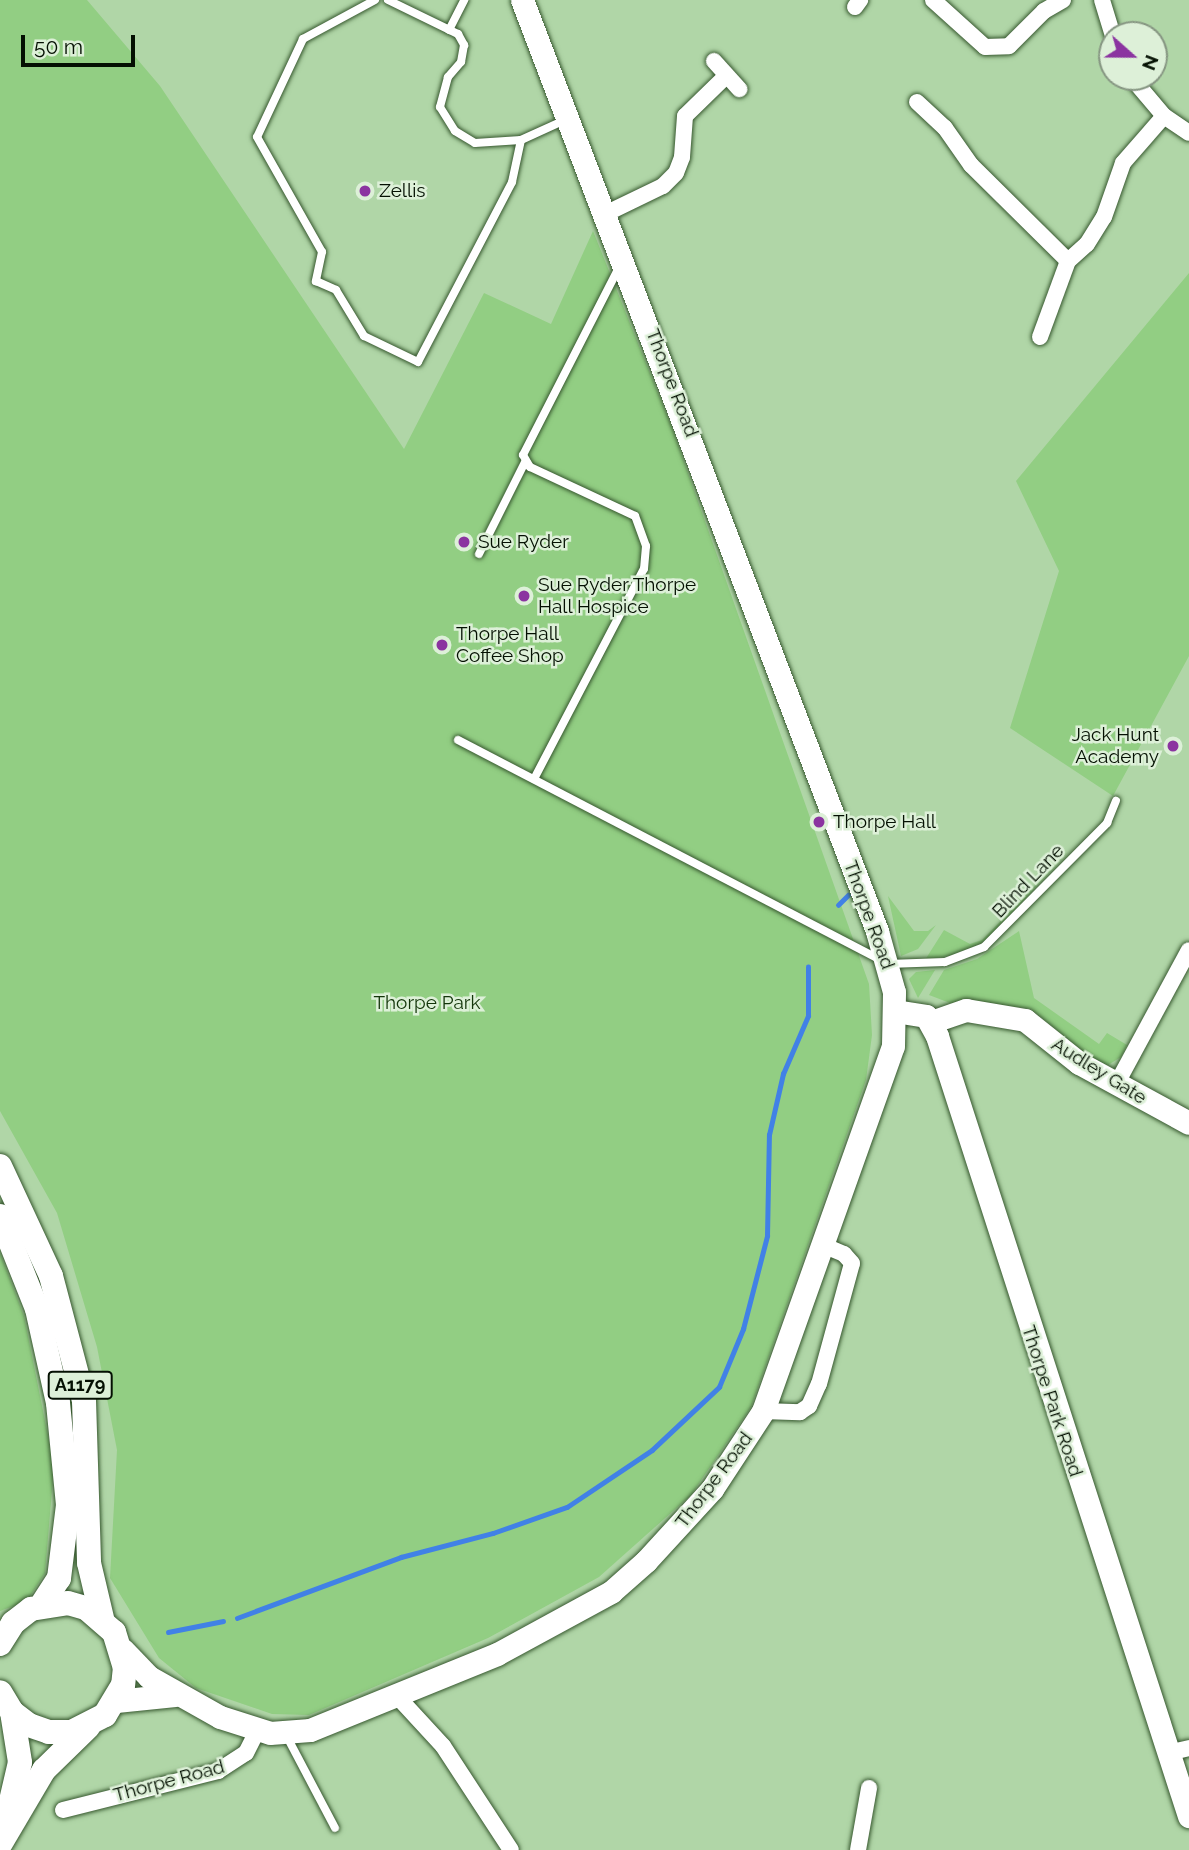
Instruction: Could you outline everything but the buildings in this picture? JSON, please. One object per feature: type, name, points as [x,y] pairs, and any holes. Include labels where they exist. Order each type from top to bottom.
[{"type":"main road","name":"A1179","points":[[0,1166],[51,1276],[84,1401],[89,1563],[102,1618]]},
{"type":"main road","name":"A1179","points":[[0,1216],[37,1309],[58,1403],[68,1505],[59,1578],[41,1606]]},
{"type":"main road","points":[[0,1644],[6,1627],[41,1606],[68,1603],[102,1618],[123,1650],[125,1667],[116,1701],[44,1770],[1,1845]]},
{"type":"main road","points":[[6,1702],[29,1725],[49,1732],[71,1732],[91,1725]]},
{"type":"main road","points":[[1,1845],[20,1762],[6,1702]]},
{"type":"street","name":"Thorpe Road","points":[[123,1650],[149,1677],[175,1695],[257,1731],[284,1733],[310,1730],[542,1633],[611,1592],[646,1561],[712,1489],[763,1411],[825,1246],[893,1045],[895,1011],[888,964],[623,258],[565,120],[522,0]]},
{"type":"street","points":[[933,0],[985,47],[1009,46],[1044,11],[1063,0]]},
{"type":"street","points":[[1102,0],[1109,21]]},
{"type":"street","points":[[714,61],[739,89]]},
{"type":"street","points":[[605,214],[663,186],[676,173],[682,157],[685,116],[726,76]]},
{"type":"street","points":[[1143,91],[1164,116],[1189,133]]},
{"type":"street","points":[[917,102],[945,128],[971,165],[1068,261]]},
{"type":"street","points":[[1040,337],[1068,261],[1087,244],[1104,217],[1123,163],[1164,116]]},
{"type":"street","points":[[1116,1085],[1189,950]]},
{"type":"street","name":"Audley Gate","points":[[931,1022],[966,1010],[1025,1020],[1054,1045],[1116,1085],[1189,1123]]},
{"type":"street","points":[[895,1011],[918,1012],[931,1022]]},
{"type":"street","name":"Thorpe Park Road","points":[[931,1022],[1179,1751],[1189,1816]]},
{"type":"street","points":[[763,1411],[800,1412],[808,1406],[819,1384],[852,1263],[844,1254],[825,1246]]},
{"type":"street","name":"Thorpe Road","points":[[116,1701],[175,1695]]},
{"type":"street","points":[[396,1695],[443,1746],[511,1850]]},
{"type":"street","name":"Thorpe Road","points":[[63,1810],[218,1771],[246,1753],[257,1731]]},
{"type":"street","points":[[858,1850],[869,1788]]},
{"type":"lane","points":[[375,0],[303,39],[257,137],[322,252],[316,281],[336,290],[364,336],[418,362],[512,182],[521,139]]},
{"type":"lane","points":[[388,0],[449,30],[464,45],[461,62],[448,77],[440,107],[455,131],[475,143],[521,139],[565,120]]},
{"type":"lane","points":[[449,30],[464,0]]},
{"type":"lane","points":[[479,554],[525,462],[527,446],[623,258]]},
{"type":"lane","points":[[525,462],[635,516],[646,546],[644,569],[534,779]]},
{"type":"lane","points":[[458,740],[888,964]]},
{"type":"lane","name":"Blind Lane","points":[[888,964],[946,962],[984,947],[1107,823],[1116,801]]},
{"type":"lane","points":[[284,1733],[305,1765],[335,1828]]},
{"type":"green space","name":"Thorpe Park","points":[[0,0],[87,0],[160,86],[404,449],[484,293],[551,324],[593,231],[672,428],[869,984],[872,1035],[866,1080],[751,1407],[691,1495],[599,1577],[488,1638],[309,1715],[272,1714],[196,1688],[159,1658],[110,1578],[117,1450],[97,1347],[57,1213],[0,1111]]},
{"type":"green space","points":[[1189,273],[1189,656],[1113,796],[1010,728],[1059,571],[1016,481]]},
{"type":"green space","points":[[1071,849],[986,941],[966,953],[925,960],[944,930],[970,944],[982,940]]},
{"type":"green space","points":[[888,896],[914,931],[928,931],[936,925],[918,949],[901,956]]},
{"type":"green space","points":[[1019,931],[1034,998],[1099,1044],[1107,1033],[1127,1045],[1121,1057],[1108,1065],[1091,1058],[1031,1009],[975,1001],[950,1003],[929,995],[944,970],[977,959]]},
{"type":"green space","points":[[935,970],[918,998],[909,979],[916,972]]},
{"type":"green space","points":[[0,1253],[24,1316],[54,1466],[45,1573],[27,1601],[0,1611]]},
{"type":"waterway","points":[[838,905],[848,895]]},
{"type":"waterway","points":[[237,1618],[401,1557],[493,1533],[567,1507],[652,1450],[719,1387],[743,1329],[767,1236],[769,1135],[783,1074],[808,1016],[808,967]]},
{"type":"waterway","points":[[168,1632],[223,1621]]},
{"type":"place","name":"Zellis","points":[[365,191]]},
{"type":"place","name":"Sue Ryder","points":[[464,542]]},
{"type":"place","name":"Sue Ryder Thorpe Hall Hospice","points":[[524,596]]},
{"type":"place","name":"Thorpe Hall Coffee Shop","points":[[442,645]]},
{"type":"place","name":"Jack Hunt Academy","points":[[1173,746]]},
{"type":"place","name":"Thorpe Hall","points":[[819,822]]}]
